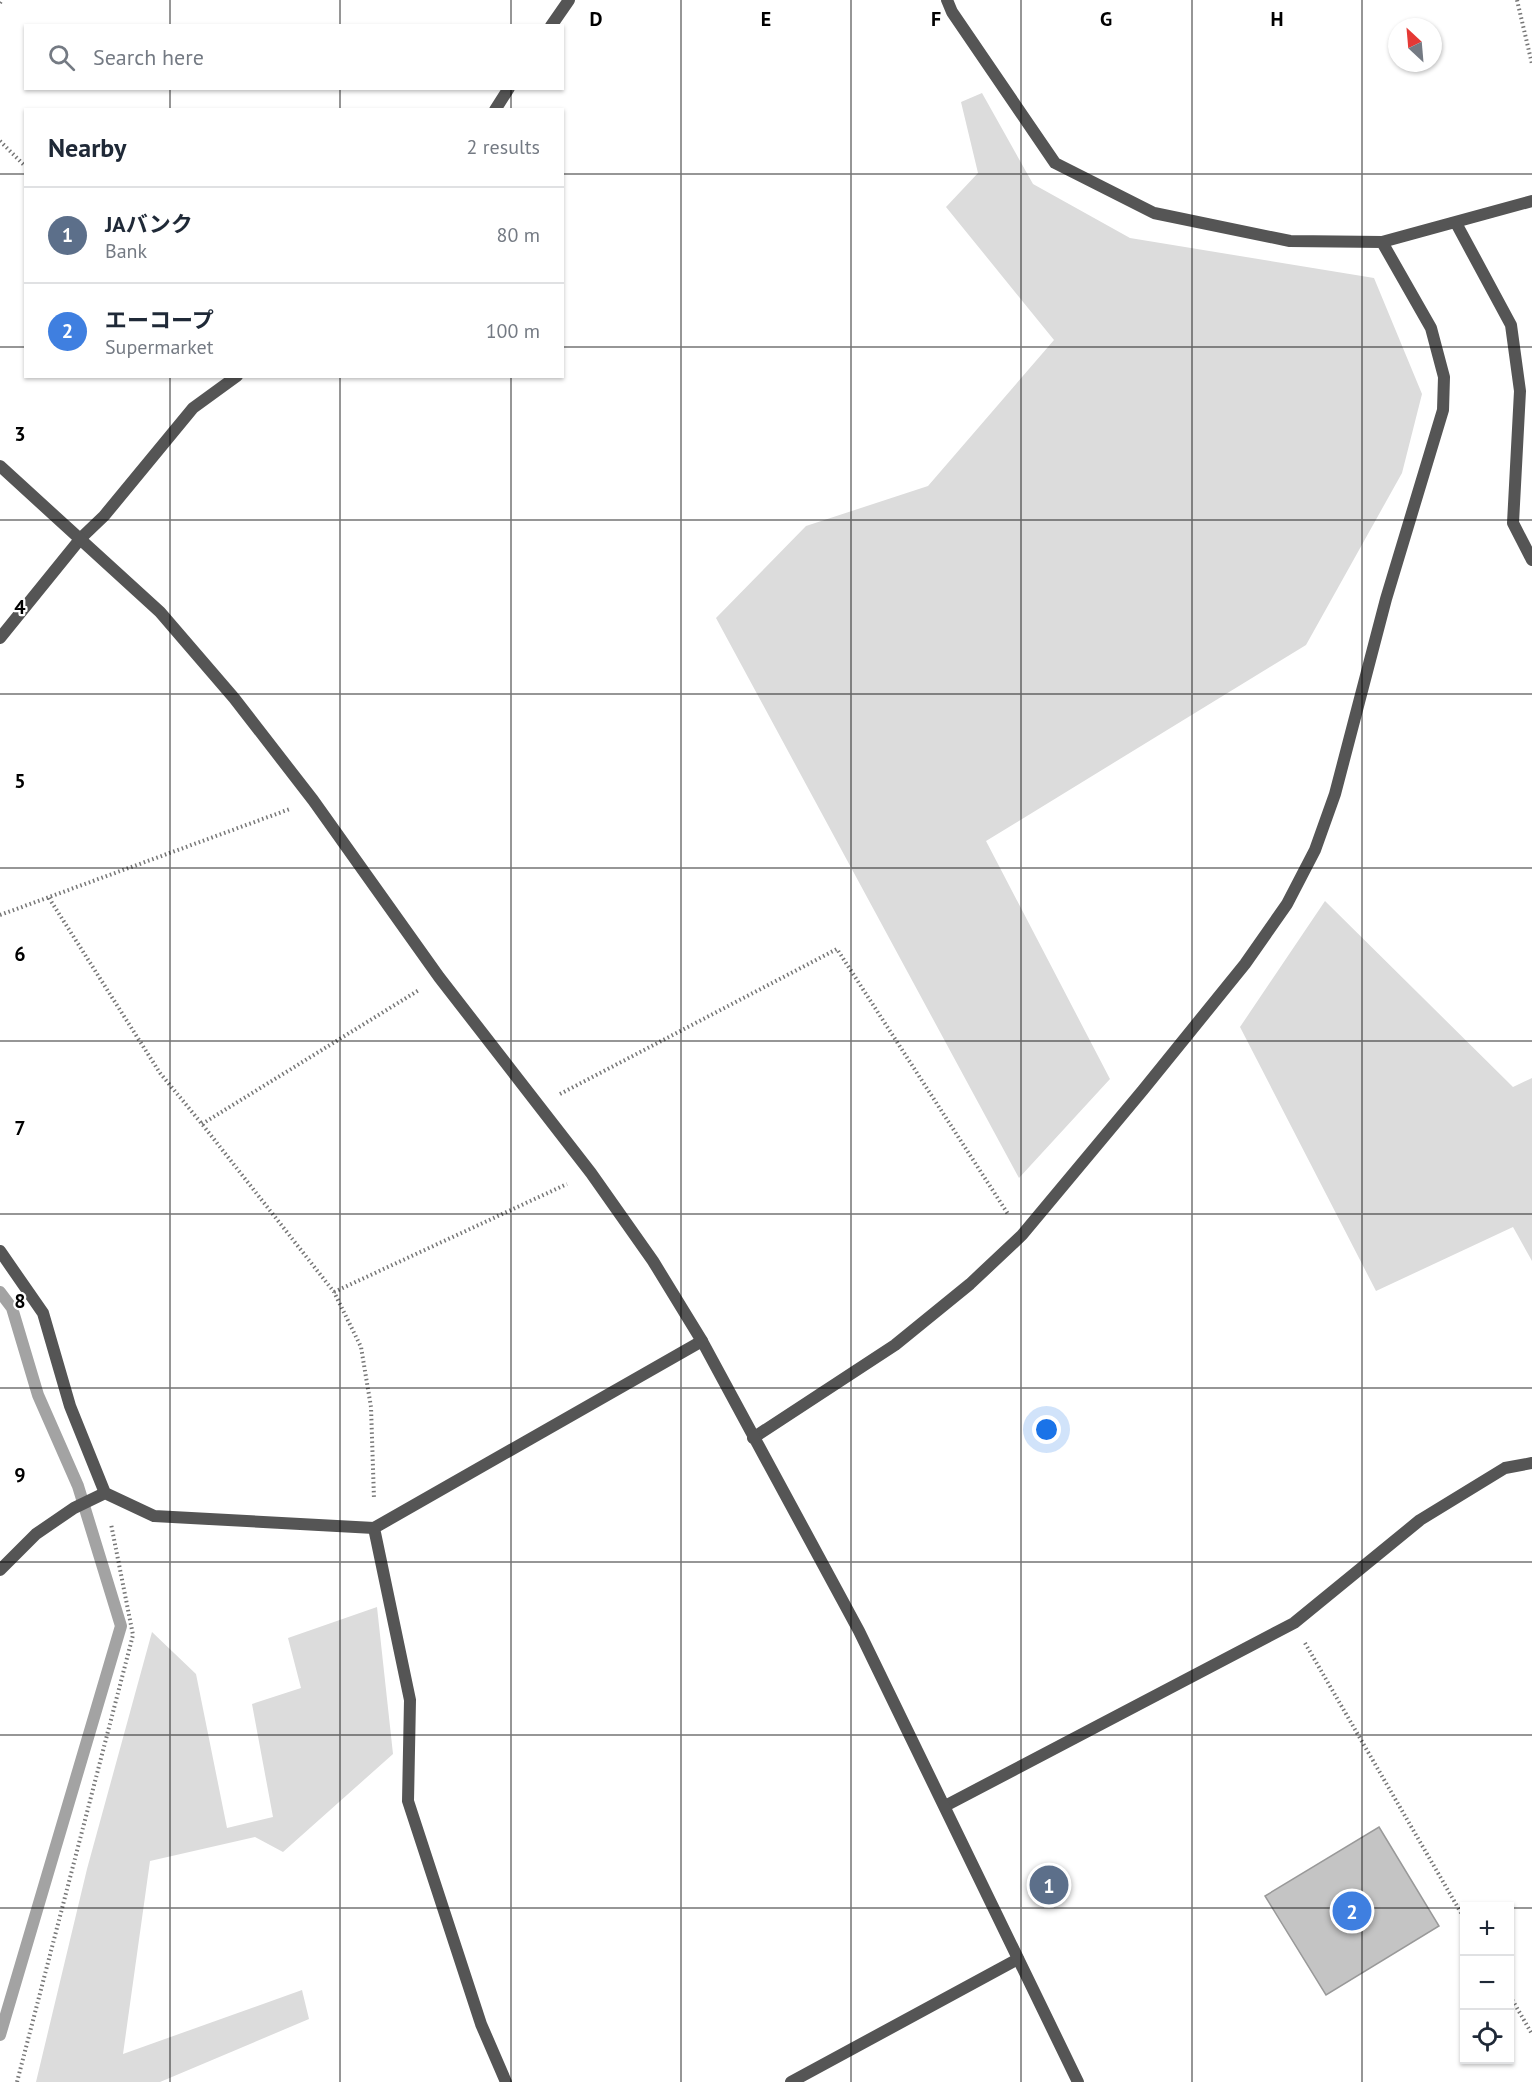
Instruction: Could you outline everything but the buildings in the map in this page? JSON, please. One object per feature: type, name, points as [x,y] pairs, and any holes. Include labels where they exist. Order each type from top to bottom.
[{"type":"street","points":[[552,24],[568,0]]},
{"type":"street","points":[[947,0],[952,12],[1055,163],[1154,213],[1290,241],[1382,242],[1532,201]]},
{"type":"street","points":[[496,108],[508,90]]},
{"type":"street","points":[[1456,223],[1511,325],[1520,391],[1513,523],[1532,560]]},
{"type":"street","points":[[753,1438],[895,1345],[970,1284],[1022,1236],[1245,964],[1287,904],[1316,850],[1335,794],[1386,599],[1443,410],[1444,377],[1431,328],[1382,242]]},
{"type":"street","points":[[0,638],[81,538],[104,516],[193,408],[234,378]]},
{"type":"street","points":[[0,466],[160,612],[234,698],[313,800],[439,977],[591,1173],[653,1261],[702,1341],[859,1630],[1078,2082]]},
{"type":"street","points":[[0,1251],[42,1313],[70,1406],[105,1493],[154,1516],[374,1528],[702,1341]]},
{"type":"street","points":[[945,1806],[1293,1623],[1420,1520],[1505,1468],[1532,1463]]},
{"type":"street","points":[[0,1570],[36,1533],[74,1508],[105,1493]]},
{"type":"street","points":[[374,1528],[410,1700],[408,1802],[481,2024],[506,2082]]},
{"type":"street","points":[[791,2082],[1018,1959]]},
{"type":"path","points":[[1517,0],[1532,64]]},
{"type":"path","points":[[0,141],[24,165]]},
{"type":"path","points":[[0,915],[313,800]]},
{"type":"path","points":[[49,898],[160,1073],[334,1292],[361,1347],[371,1407],[374,1528]]},
{"type":"path","points":[[538,1105],[837,949],[1022,1236]]},
{"type":"path","points":[[202,1124],[439,977]]},
{"type":"path","points":[[334,1292],[591,1173]]},
{"type":"path","points":[[17,2082],[133,1635],[105,1493]]},
{"type":"path","points":[[1293,1623],[1460,1911]]},
{"type":"path","points":[[1514,2004],[1532,2034]]},
{"type":"shaded area","points":[[982,93],[1033,184],[1130,238],[1374,278],[1422,394],[1402,473],[1306,645],[986,841],[1110,1079],[1019,1178],[716,618],[806,526],[928,486],[1054,340],[946,207],[978,173],[961,102]]},
{"type":"shaded area","points":[[1325,901],[1513,1087],[1532,1078],[1532,1261],[1513,1227],[1376,1291],[1240,1027]]},
{"type":"shaded area","points":[[377,1607],[393,1754],[283,1852],[255,1837],[150,1861],[123,2054],[302,1990],[309,2019],[160,2082],[36,2082],[87,1869],[152,1632],[196,1674],[227,1828],[273,1817],[252,1704],[301,1688],[288,1638]]},
{"type":"waterway","points":[[0,1292],[12,1308],[38,1395],[78,1486],[121,1626],[0,2035]]},
{"type":"place","name":"JAバンク","points":[[1049,1885]]},
{"type":"place","name":"エーコープ","points":[[1352,1911]]}]
